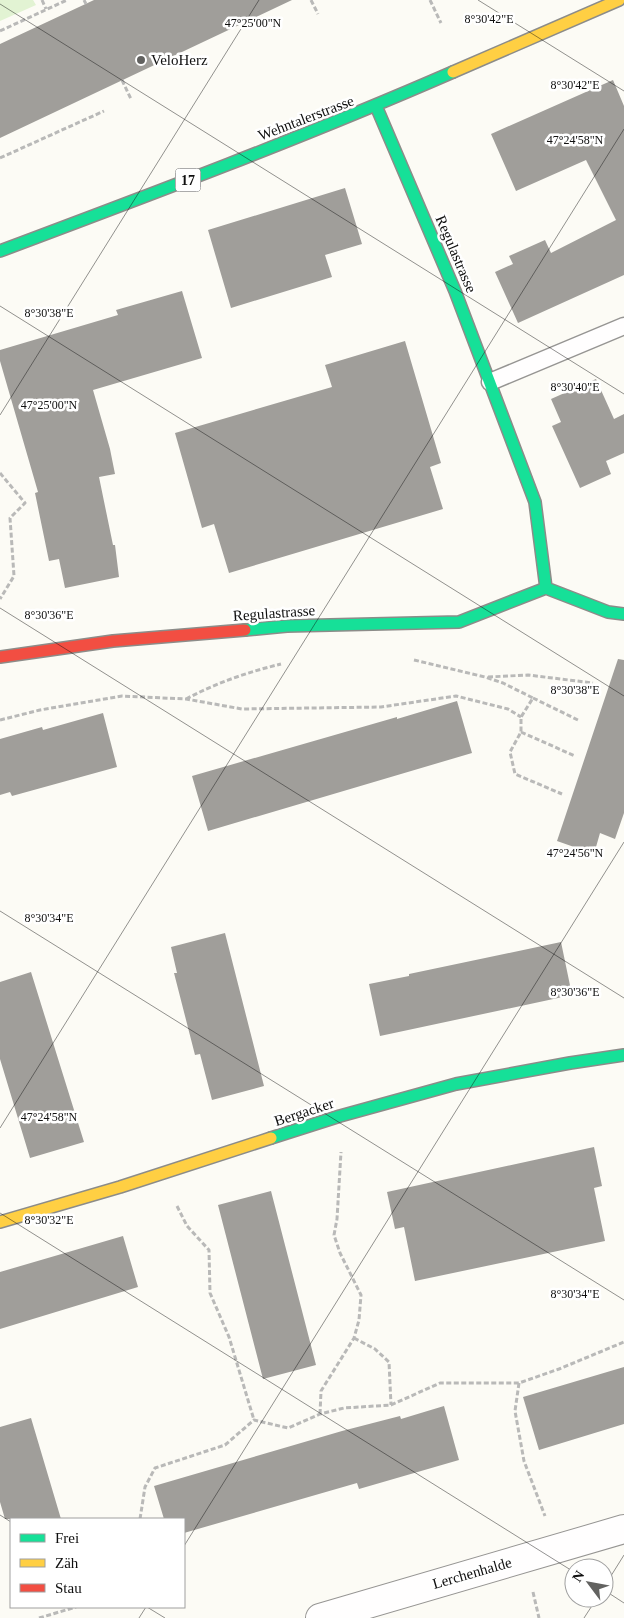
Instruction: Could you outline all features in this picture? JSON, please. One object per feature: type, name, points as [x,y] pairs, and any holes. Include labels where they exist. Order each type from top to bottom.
[{"type":"street","name":"Wehntalerstrasse","points":[[0,251],[140,199],[376,106],[619,0]]},
{"type":"street","name":"Regulastrasse","points":[[0,657],[112,641],[287,626],[459,622],[546,588],[535,502],[456,291],[376,106]]},
{"type":"street","points":[[546,588],[608,612],[624,614]]},
{"type":"street","name":"Bergacker","points":[[0,1222],[120,1187],[340,1116],[447,1086],[624,1055]]},
{"type":"street","name":"Lerchenhalde","points":[[320,1618],[624,1529]]},
{"type":"lane","points":[[490,382],[624,326]]},
{"type":"path","points":[[42,0],[46,9]]},
{"type":"path","points":[[0,31],[67,0]]},
{"type":"path","points":[[311,0],[318,14]]},
{"type":"path","points":[[430,0],[441,23]]},
{"type":"path","points":[[122,80],[131,99]]},
{"type":"path","points":[[0,158],[104,111]]},
{"type":"path","points":[[0,472],[25,503],[10,518],[14,576],[0,599]]},
{"type":"path","points":[[405,659],[485,677],[502,683],[580,721]]},
{"type":"path","points":[[186,699],[212,686],[282,664]]},
{"type":"path","points":[[485,677],[528,674],[593,683]]},
{"type":"path","points":[[0,720],[40,710],[122,696],[186,699],[252,709],[381,707],[456,696],[508,709],[521,716]]},
{"type":"path","points":[[533,698],[521,716],[520,732],[510,752],[516,774],[562,794]]},
{"type":"path","points":[[520,732],[575,756]]},
{"type":"path","points":[[320,1414],[321,1391],[354,1338],[359,1320],[361,1295],[340,1253],[334,1235],[337,1219],[341,1149]]},
{"type":"path","points":[[177,1206],[187,1226],[209,1250],[210,1293],[230,1337],[254,1420]]},
{"type":"path","points":[[354,1338],[375,1349],[389,1362],[391,1405]]},
{"type":"path","points":[[254,1420],[288,1428],[320,1414],[344,1408],[391,1405],[440,1383],[518,1383],[559,1369],[624,1342]]},
{"type":"path","points":[[518,1383],[516,1411],[524,1461],[548,1524]]},
{"type":"path","points":[[140,1518],[145,1487],[155,1468],[225,1445],[254,1420]]},
{"type":"path","points":[[532,1584],[539,1618]]},
{"type":"path","points":[[38,1618],[73,1608]]},
{"type":"green space","points":[[0,0],[33,0],[36,5],[0,21]]},
{"type":"building","points":[[94,0],[292,0],[0,138],[0,44]]},
{"type":"building","points":[[613,80],[624,106],[624,275],[518,323],[495,272],[513,264],[509,256],[545,240],[551,253],[616,220],[586,160],[516,191],[491,134]]},
{"type":"building","points":[[345,188],[362,244],[325,255],[332,277],[231,308],[208,230]]},
{"type":"building","points":[[182,291],[202,358],[93,390],[115,474],[99,477],[113,545],[115,545],[119,577],[65,588],[59,559],[49,561],[35,493],[38,492],[0,361],[0,350],[118,315],[116,310]]},
{"type":"building","points":[[405,341],[441,463],[430,467],[443,509],[229,573],[214,524],[202,528],[175,433],[332,387],[325,365]]},
{"type":"building","points":[[596,379],[614,419],[624,414],[624,453],[606,461],[611,474],[580,488],[552,426],[561,422],[551,399]]},
{"type":"building","points":[[618,659],[624,660],[624,813],[615,839],[600,833],[594,854],[557,841]]},
{"type":"building","points":[[457,701],[472,753],[208,831],[192,776]]},
{"type":"building","points":[[103,713],[117,767],[12,796],[10,792],[0,795],[0,739],[42,727],[43,730]]},
{"type":"building","points":[[225,933],[264,1086],[212,1100],[200,1054],[195,1055],[174,973],[177,973],[171,947]]},
{"type":"building","points":[[561,942],[572,995],[380,1036],[369,984]]},
{"type":"building","points":[[31,972],[84,1142],[30,1158],[0,1059],[0,982]]},
{"type":"building","points":[[594,1147],[602,1186],[594,1188],[605,1241],[415,1281],[404,1227],[395,1229],[387,1192]]},
{"type":"building","points":[[271,1191],[316,1365],[263,1379],[218,1205]]},
{"type":"building","points":[[123,1236],[138,1287],[0,1329],[0,1272]]},
{"type":"building","points":[[624,1367],[624,1424],[539,1450],[523,1397]]},
{"type":"building","points":[[444,1406],[459,1460],[359,1489],[357,1483],[185,1533],[185,1518],[164,1518],[154,1486],[342,1431],[400,1416],[401,1419]]},
{"type":"building","points":[[31,1418],[61,1518],[5,1519],[0,1502],[0,1427]]},
{"type":"traffic: fast","points":[[0,251],[284,142],[453,72]]},
{"type":"traffic: fast","points":[[376,106],[455,291],[535,502],[546,588]]},
{"type":"traffic: fast","points":[[245,630],[287,626],[459,622],[546,588],[608,612],[624,614]]},
{"type":"traffic: fast","points":[[271,1138],[340,1116],[456,1084],[624,1055]]},
{"type":"traffic: slow","points":[[453,72],[619,0]]},
{"type":"traffic: slow","points":[[0,1222],[120,1187],[271,1138]]},
{"type":"traffic: jam","points":[[0,657],[113,641],[245,630]]},
{"type":"place","name":"VeloHerz","points":[[141,60]]}]
